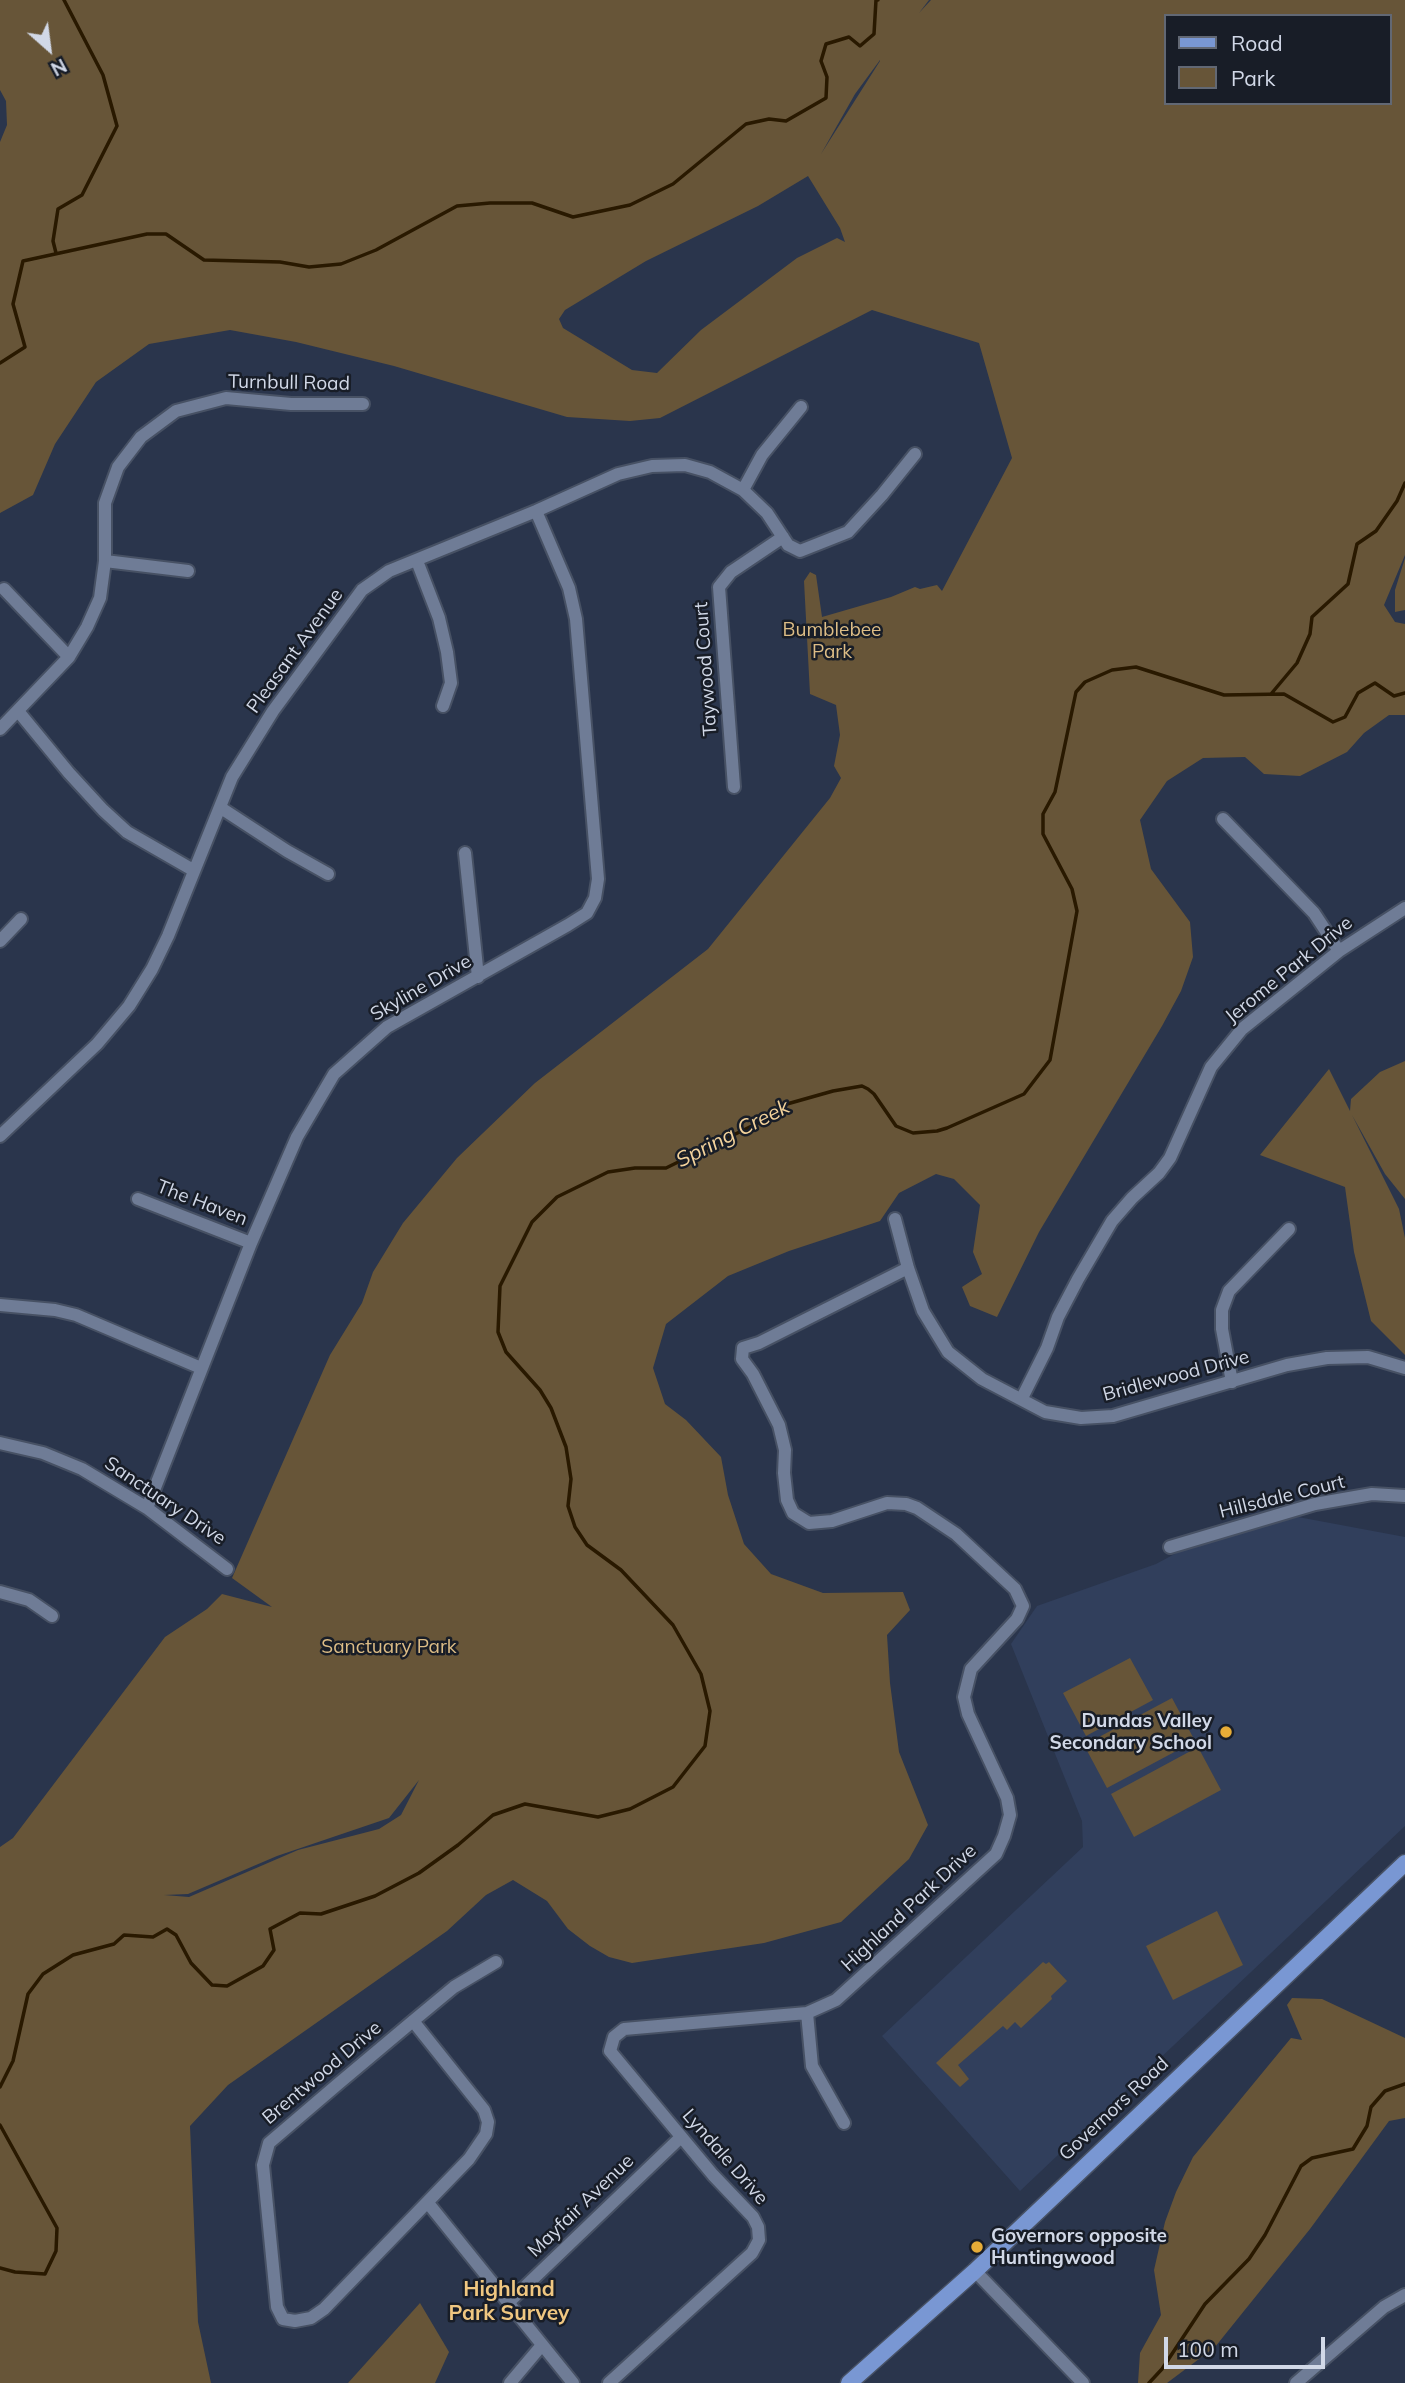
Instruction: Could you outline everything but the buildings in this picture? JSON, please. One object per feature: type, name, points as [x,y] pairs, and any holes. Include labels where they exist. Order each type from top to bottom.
[{"type":"main road","name":"Governors Road","points":[[849,2383],[975,2271],[1405,1863]]},
{"type":"street","name":"Turnbull Road","points":[[0,729],[69,657],[88,627],[100,598],[105,561],[105,503],[118,467],[141,437],[176,411],[226,398],[291,404],[363,404]]},
{"type":"street","points":[[743,490],[762,455],[801,407]]},
{"type":"street","points":[[785,541],[800,551],[848,532],[915,454]]},
{"type":"street","name":"Pleasant Avenue","points":[[0,1136],[97,1044],[129,1006],[163,947],[232,777],[261,729],[362,590],[388,571],[536,511],[618,474],[652,466],[685,465],[698,468],[743,490],[767,513],[785,541]]},
{"type":"street","name":"Skyline Drive","points":[[147,1508],[251,1243],[297,1137],[334,1074],[387,1027],[587,913],[595,898],[598,879],[576,619],[569,588],[536,511]]},
{"type":"street","name":"Taywood Court","points":[[734,787],[719,587],[731,572],[785,541]]},
{"type":"street","points":[[105,561],[188,571]]},
{"type":"street","points":[[417,561],[439,618],[447,652],[451,682],[443,706]]},
{"type":"street","points":[[4,589],[69,657]]},
{"type":"street","points":[[18,711],[69,774],[119,825],[147,845],[193,870]]},
{"type":"street","points":[[220,808],[328,874]]},
{"type":"street","points":[[1223,819],[1314,913],[1339,951]]},
{"type":"street","points":[[466,853],[478,977]]},
{"type":"street","name":"Jerome Park Drive","points":[[1022,1398],[1078,1279],[1112,1221],[1170,1158],[1211,1067],[1242,1029],[1339,951],[1405,908]]},
{"type":"street","points":[[0,941],[20,919]]},
{"type":"street","name":"The Haven","points":[[138,1199],[251,1243]]},
{"type":"street","name":"Bridlewood Drive","points":[[895,1219],[923,1311],[948,1352],[982,1379],[1045,1412],[1082,1418],[1114,1416],[1287,1365],[1327,1358],[1368,1357],[1405,1368]]},
{"type":"street","points":[[1231,1382],[1222,1329],[1223,1310],[1229,1291],[1289,1229]]},
{"type":"street","name":"Highland Park Drive","points":[[614,2037],[624,2029],[807,2013],[836,2000],[996,1854],[1010,1815],[1007,1798],[968,1714],[964,1697],[971,1669],[1017,1619],[1023,1606],[1015,1589],[956,1534],[917,1508],[887,1503],[832,1521],[809,1523],[793,1513],[787,1500],[785,1450],[779,1425],[753,1374],[742,1359],[743,1348],[759,1343],[908,1268]]},
{"type":"street","points":[[0,1305],[55,1310],[76,1315],[201,1368]]},
{"type":"street","name":"Sanctuary Drive","points":[[0,1443],[43,1453],[82,1469],[147,1508],[227,1569]]},
{"type":"street","name":"Hillsdale Court","points":[[1170,1547],[1315,1504],[1372,1494],[1405,1496]]},
{"type":"street","points":[[0,1592],[29,1600],[52,1616]]},
{"type":"street","name":"Brentwood Drive","points":[[428,2203],[324,2309],[311,2318],[295,2321],[283,2319],[277,2306],[263,2165],[269,2143],[454,1987],[496,1962]]},
{"type":"street","points":[[807,2013],[812,2066],[844,2123]]},
{"type":"street","points":[[413,2021],[484,2110],[488,2122],[486,2134],[470,2159],[428,2203],[573,2383]]},
{"type":"street","name":"Lyndale Drive","points":[[609,2383],[752,2253],[759,2240],[758,2227],[753,2217],[681,2137],[610,2051],[614,2037]]},
{"type":"street","name":"Mayfair Avenue","points":[[508,2303],[681,2137]]},
{"type":"street","points":[[975,2271],[1083,2383]]},
{"type":"street","points":[[1296,2383],[1384,2307],[1405,2295]]},
{"type":"street","points":[[510,2383],[542,2345]]},
{"type":"street","points":[[1308,2371],[1318,2383]]},
{"type":"shaded area","name":"Dundas Valley Secondary School","points":[[1298,1517],[1405,1537],[1405,1826],[1020,2191],[882,2036],[1083,1847],[1082,1821],[1011,1644],[1037,1606],[1156,1564],[1184,1549]]},
{"type":"green space","points":[[0,0],[929,0],[919,13],[931,0],[1405,0],[1405,555],[1384,605],[1395,622],[1405,624],[1405,715],[1389,715],[1364,733],[1347,752],[1300,776],[1264,774],[1245,757],[1203,758],[1167,781],[1140,820],[1151,869],[1190,922],[1193,957],[1181,991],[1162,1026],[1039,1232],[997,1317],[970,1306],[962,1287],[982,1274],[973,1252],[980,1205],[954,1179],[936,1174],[899,1193],[880,1221],[789,1251],[728,1276],[666,1324],[653,1368],[665,1404],[686,1420],[721,1457],[728,1495],[744,1544],[771,1574],[823,1593],[903,1592],[910,1610],[887,1635],[890,1683],[899,1752],[928,1825],[909,1859],[841,1922],[764,1943],[632,1963],[609,1957],[590,1946],[568,1929],[547,1901],[513,1880],[486,1895],[447,1931],[228,2085],[190,2126],[198,2322],[211,2383],[0,2383],[0,1847],[13,1838],[165,1637],[207,1609],[222,1594],[272,1607],[232,1578],[330,1355],[362,1303],[373,1272],[403,1223],[457,1158],[535,1083],[708,949],[830,798],[841,778],[834,766],[840,735],[836,705],[810,694],[804,581],[810,572],[816,575],[822,617],[891,597],[915,587],[920,589],[937,585],[942,591],[1012,458],[979,343],[872,310],[660,418],[630,421],[567,417],[394,366],[296,342],[230,330],[149,344],[96,382],[55,444],[33,495],[0,513],[0,142],[7,125],[6,101],[0,90]],"holes":[[[880,61],[821,154],[855,94]],[[808,176],[840,228],[845,242],[837,238],[797,258],[701,330],[657,373],[632,370],[563,328],[559,319],[565,310],[646,261],[758,206]],[[419,1780],[401,1815],[379,1829],[298,1850],[189,1897],[164,1895],[188,1894],[277,1856],[389,1818]]]},
{"type":"green space","points":[[1405,558],[1405,610],[1395,612],[1395,590]]},
{"type":"green space","points":[[1405,1061],[1405,1199],[1385,1174],[1352,1115],[1399,1209],[1405,1238],[1405,1355],[1371,1321],[1354,1252],[1345,1187],[1260,1155],[1329,1069],[1350,1111],[1351,1099],[1380,1072]]},
{"type":"green space","points":[[1130,1658],[1153,1700],[1086,1736],[1063,1693]]},
{"type":"green space","points":[[1172,1698],[1195,1741],[1107,1788],[1084,1745]]},
{"type":"green space","points":[[1198,1747],[1221,1790],[1134,1837],[1111,1794]]},
{"type":"green space","points":[[1217,1911],[1243,1965],[1173,2000],[1146,1946]]},
{"type":"green space","points":[[1043,1962],[1049,1962],[1067,1981],[1021,2028],[1015,2022],[1007,2030],[1003,2026],[958,2065],[969,2079],[960,2087],[936,2063]]},
{"type":"green space","points":[[1292,1998],[1322,1999],[1405,2038],[1405,2118],[1389,2121],[1310,2229],[1215,2347],[1167,2383],[1138,2383],[1140,2353],[1161,2315],[1154,2270],[1165,2222],[1176,2192],[1193,2157],[1291,2038],[1302,2040],[1287,2005]]},
{"type":"green space","points":[[420,2303],[449,2352],[435,2383],[348,2383]]},
{"type":"waterway","points":[[56,253],[53,241],[58,209],[82,195],[117,126],[103,75],[64,0]]},
{"type":"waterway","points":[[0,363],[25,347],[13,304],[23,261],[147,234],[166,234],[204,260],[280,262],[309,267],[341,264],[376,250],[457,206],[532,203],[573,217],[630,205],[673,184],[746,124],[769,119],[786,121],[826,98],[827,77],[821,61],[826,44],[849,37],[860,46],[874,34],[878,0]]},
{"type":"waterway","points":[[1271,694],[1297,663],[1310,634],[1312,617],[1348,584],[1357,544],[1376,531],[1397,501],[1405,483]]},
{"type":"waterway","name":"Spring Creek","points":[[0,2087],[13,2061],[28,1994],[43,1974],[73,1955],[114,1944],[124,1935],[153,1937],[167,1929],[176,1935],[191,1963],[212,1985],[227,1986],[263,1966],[274,1950],[270,1929],[300,1913],[321,1914],[375,1896],[419,1873],[493,1815],[525,1804],[598,1817],[630,1809],[673,1787],[705,1746],[710,1711],[701,1674],[673,1625],[621,1570],[587,1545],[575,1527],[568,1506],[571,1479],[566,1447],[551,1408],[540,1390],[506,1352],[498,1332],[500,1286],[532,1222],[557,1197],[608,1172],[635,1168],[666,1168],[762,1121],[787,1104],[833,1091],[862,1086],[868,1089],[896,1126],[913,1133],[947,1128],[1024,1094],[1050,1060],[1077,911],[1072,889],[1043,834],[1043,814],[1055,792],[1076,692],[1085,682],[1112,670],[1136,667],[1224,695],[1284,694],[1333,722],[1345,717],[1358,693],[1375,683],[1394,696],[1405,693]]},
{"type":"waterway","points":[[1149,2383],[1162,2369],[1205,2304],[1249,2259],[1265,2235],[1301,2166],[1312,2158],[1353,2149],[1367,2126],[1371,2107],[1385,2091],[1405,2084]]},
{"type":"waterway","name":"Spring Creek","points":[[0,2125],[57,2228],[56,2251],[45,2274],[0,2268]]},
{"type":"place","name":"Dundas Valley Secondary School","points":[[1226,1732]]},
{"type":"place","name":"Governors opposite Huntingwood","points":[[977,2247]]},
{"type":"district","name":"Highland Park Survey","points":[[509,2302]]},
{"type":"park label","name":"Bumblebee Park","points":[[832,641]]},
{"type":"park label","name":"Sanctuary Park","points":[[389,1647]]}]
